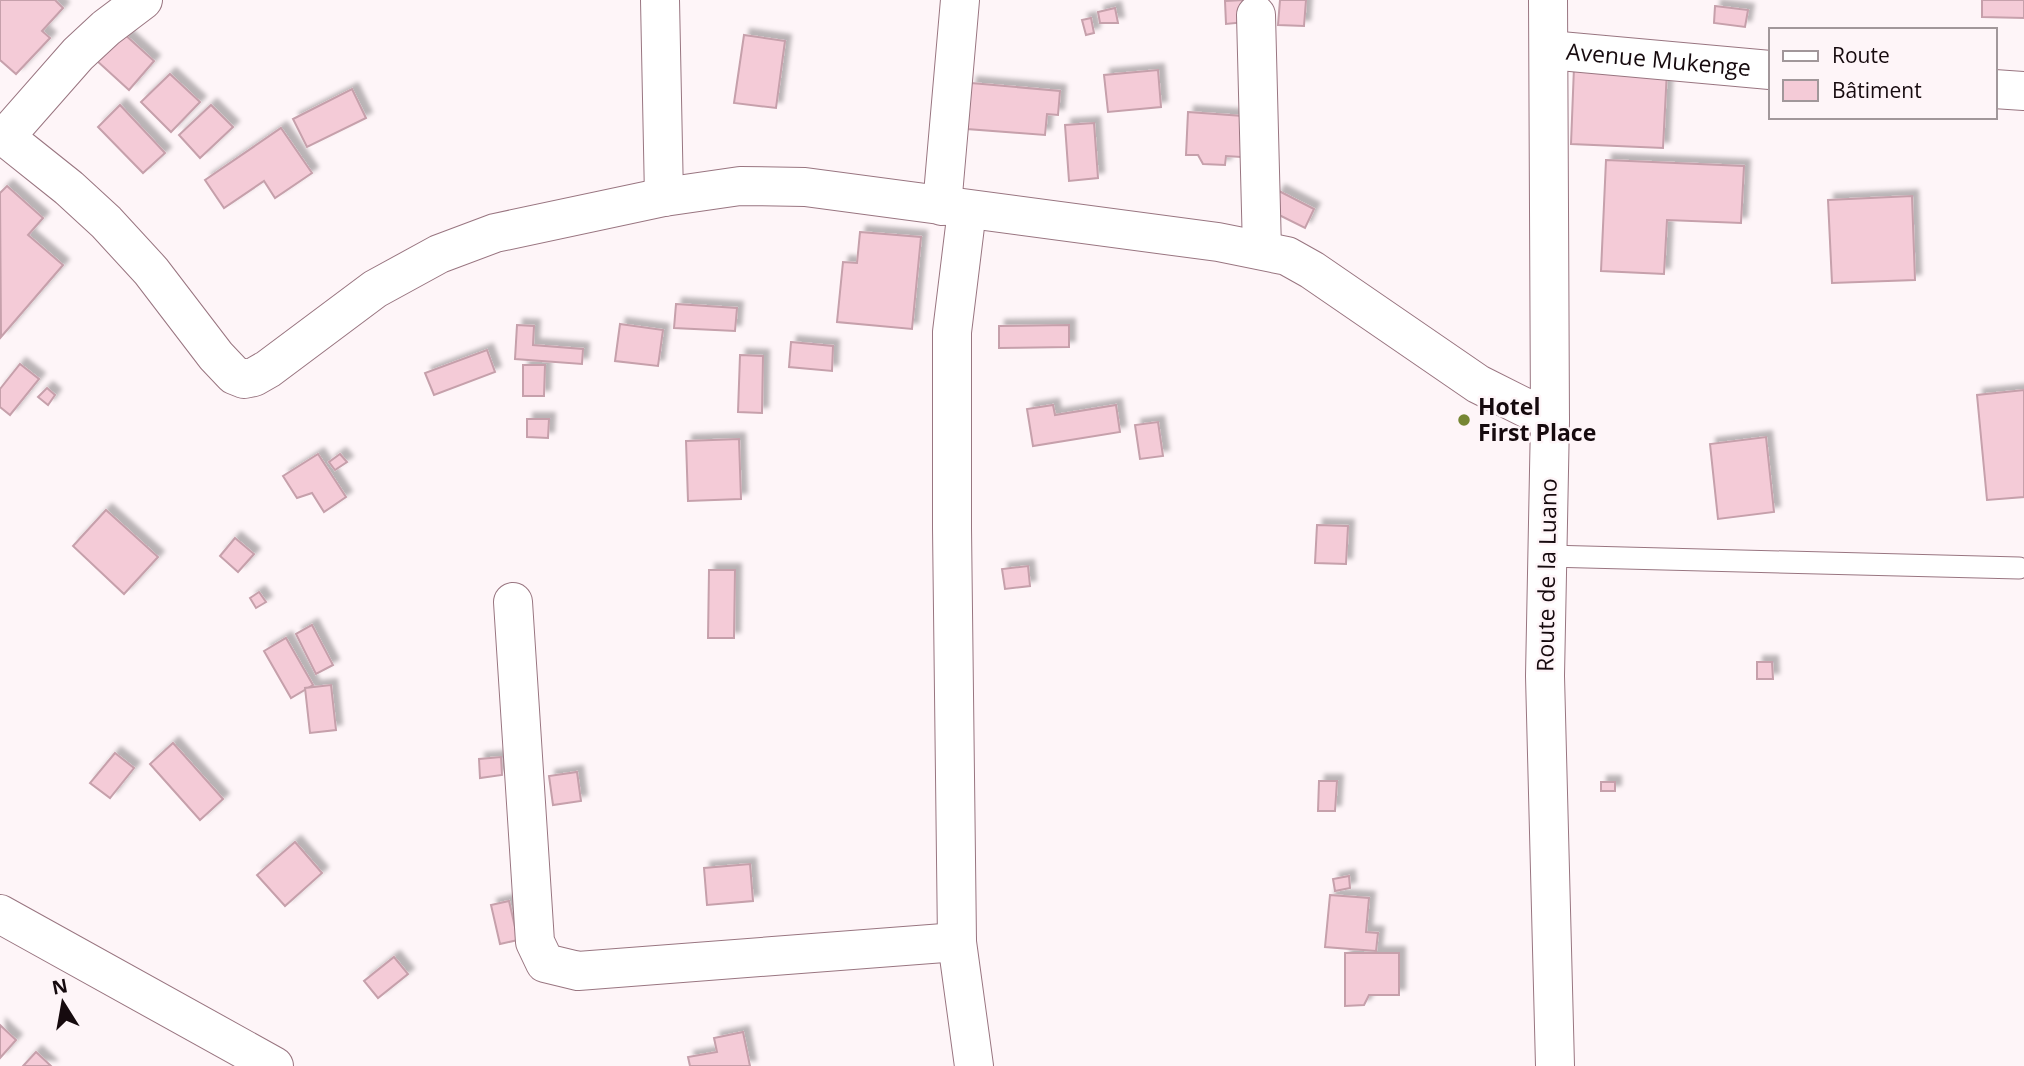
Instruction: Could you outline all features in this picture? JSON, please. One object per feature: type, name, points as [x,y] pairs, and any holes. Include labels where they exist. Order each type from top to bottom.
[{"type":"street","points":[[143,0],[106,28],[78,54],[2,135],[69,188],[106,222],[151,271],[216,356],[234,375],[244,379],[268,369],[375,289],[439,254],[495,233],[664,197],[740,186],[805,187],[1218,242],[1287,256],[1312,270],[1478,384],[1550,420]]},
{"type":"street","points":[[660,0],[664,197]]},
{"type":"street","points":[[960,0],[954,208],[952,528],[957,942],[974,1066]]},
{"type":"street","name":"Route de la Luano","points":[[1548,0],[1550,420],[1545,676],[1555,1066]]},
{"type":"street","points":[[1256,15],[1262,250]]},
{"type":"street","name":"Avenue Mukenge","points":[[1549,50],[1769,70]]},
{"type":"street","points":[[1996,89],[2024,91]]},
{"type":"street","points":[[513,602],[535,942],[545,963],[578,971],[957,942]]},
{"type":"street","points":[[0,914],[274,1066]]},
{"type":"lane","points":[[1547,555],[2019,568]]},
{"type":"building","points":[[0,0],[55,0],[63,8],[42,31],[50,38],[16,74],[0,60]]},
{"type":"building","points":[[1244,0],[1245,22],[1226,24],[1225,1]]},
{"type":"building","points":[[1280,0],[1306,0],[1304,26],[1278,25]]},
{"type":"building","points":[[1982,0],[2024,0],[2024,18],[1982,17]]},
{"type":"building","points":[[1715,6],[1748,10],[1745,27],[1714,23]]},
{"type":"building","points":[[1115,8],[1118,23],[1100,23],[1098,12]]},
{"type":"building","points":[[1091,18],[1094,33],[1086,35],[1082,20]]},
{"type":"building","points":[[122,32],[154,61],[129,90],[96,60]]},
{"type":"building","points":[[744,35],[785,41],[776,108],[734,103]]},
{"type":"building","points":[[1574,67],[1667,70],[1663,148],[1571,144]]},
{"type":"building","points":[[1158,70],[1161,107],[1108,112],[1104,75]]},
{"type":"building","points":[[170,74],[200,102],[171,132],[141,102]]},
{"type":"building","points":[[971,83],[1060,91],[1058,115],[1047,114],[1045,135],[967,129]]},
{"type":"building","points":[[352,89],[366,118],[307,147],[293,119]]},
{"type":"building","points":[[120,105],[165,153],[143,173],[98,127]]},
{"type":"building","points":[[211,105],[233,127],[200,158],[179,135]]},
{"type":"building","points":[[1188,112],[1243,116],[1241,157],[1226,156],[1225,165],[1203,164],[1198,155],[1186,155]]},
{"type":"building","points":[[1094,123],[1098,178],[1069,181],[1065,125]]},
{"type":"building","points":[[281,128],[312,173],[275,198],[264,181],[224,208],[205,180]]},
{"type":"building","points":[[1606,160],[1744,166],[1741,223],[1667,220],[1664,274],[1601,271]]},
{"type":"building","points":[[7,186],[43,218],[28,235],[63,265],[1,337],[0,193]]},
{"type":"building","points":[[1279,191],[1314,209],[1305,228],[1269,210]]},
{"type":"building","points":[[1912,196],[1915,280],[1832,283],[1828,200]]},
{"type":"building","points":[[860,232],[921,237],[912,329],[837,322],[843,262],[857,263]]},
{"type":"building","points":[[676,304],[737,308],[735,331],[674,328]]},
{"type":"building","points":[[620,324],[663,330],[658,366],[615,361]]},
{"type":"building","points":[[517,325],[534,326],[533,345],[583,349],[582,364],[515,359]]},
{"type":"building","points":[[1069,325],[1069,347],[999,348],[999,326]]},
{"type":"building","points":[[791,342],[833,346],[832,371],[789,367]]},
{"type":"building","points":[[487,350],[495,372],[434,395],[425,373]]},
{"type":"building","points":[[740,355],[763,356],[762,413],[738,412]]},
{"type":"building","points":[[20,364],[39,379],[10,415],[0,407],[0,389]]},
{"type":"building","points":[[523,365],[545,365],[544,396],[523,396]]},
{"type":"building","points":[[47,388],[55,395],[48,405],[38,397]]},
{"type":"building","points":[[2024,390],[2024,497],[1987,500],[1977,395]]},
{"type":"building","points":[[1053,405],[1055,415],[1116,405],[1120,432],[1033,446],[1027,409]]},
{"type":"building","points":[[527,419],[549,419],[548,438],[527,437]]},
{"type":"building","points":[[1158,422],[1163,456],[1140,459],[1135,425]]},
{"type":"building","points":[[1766,437],[1774,512],[1718,519],[1710,444]]},
{"type":"building","points":[[739,439],[741,499],[688,501],[686,441]]},
{"type":"building","points":[[318,454],[346,497],[324,512],[312,493],[297,498],[283,476]]},
{"type":"building","points":[[340,454],[347,462],[335,470],[329,462]]},
{"type":"building","points":[[106,510],[158,557],[124,594],[73,546]]},
{"type":"building","points":[[1317,525],[1348,526],[1346,564],[1315,563]]},
{"type":"building","points":[[235,538],[254,554],[238,572],[220,556]]},
{"type":"building","points":[[1028,566],[1030,586],[1005,589],[1002,569]]},
{"type":"building","points":[[709,570],[735,570],[734,638],[708,638]]},
{"type":"building","points":[[259,592],[266,602],[256,608],[250,598]]},
{"type":"building","points":[[312,625],[333,665],[316,674],[296,634]]},
{"type":"building","points":[[286,638],[313,685],[291,698],[264,651]]},
{"type":"building","points":[[1757,662],[1772,662],[1773,679],[1757,679]]},
{"type":"building","points":[[331,685],[336,730],[310,733],[305,688]]},
{"type":"building","points":[[173,743],[223,799],[200,820],[150,764]]},
{"type":"building","points":[[115,753],[134,768],[110,798],[90,783]]},
{"type":"building","points":[[501,757],[502,775],[480,778],[479,759]]},
{"type":"building","points":[[577,772],[581,801],[553,805],[549,776]]},
{"type":"building","points":[[1319,781],[1337,781],[1335,811],[1318,811]]},
{"type":"building","points":[[1601,782],[1615,782],[1615,791],[1601,791]]},
{"type":"building","points":[[295,842],[322,873],[285,906],[257,875]]},
{"type":"building","points":[[750,864],[753,901],[707,905],[704,868]]},
{"type":"building","points":[[1349,876],[1350,888],[1335,891],[1333,879]]},
{"type":"building","points":[[1330,895],[1369,898],[1366,932],[1378,933],[1376,951],[1325,947]]},
{"type":"building","points":[[509,901],[518,940],[500,944],[491,905]]},
{"type":"building","points":[[1345,953],[1399,953],[1399,995],[1369,995],[1364,1005],[1345,1006]]},
{"type":"building","points":[[394,957],[408,974],[378,998],[364,981]]},
{"type":"building","points":[[0,1025],[16,1040],[0,1058]]},
{"type":"building","points":[[743,1032],[750,1066],[690,1066],[688,1057],[717,1052],[714,1038]]},
{"type":"building","points":[[36,1052],[51,1066],[23,1066]]},
{"type":"place","name":"Hotel First Place","points":[[1464,420]]}]
